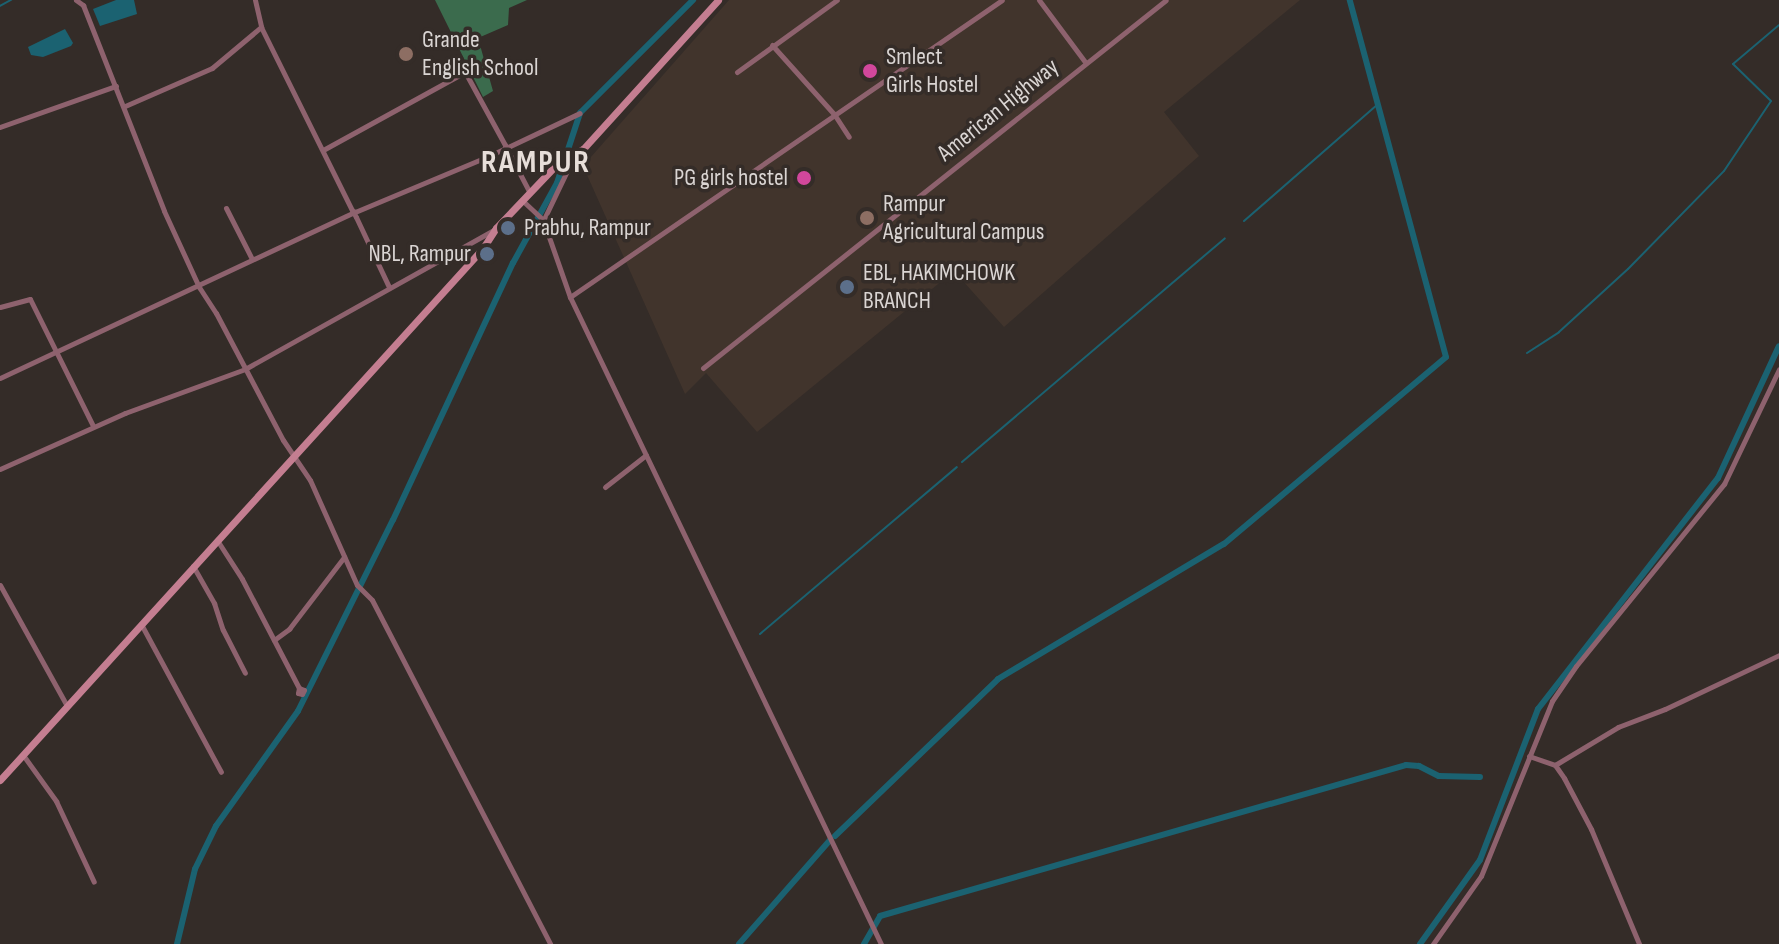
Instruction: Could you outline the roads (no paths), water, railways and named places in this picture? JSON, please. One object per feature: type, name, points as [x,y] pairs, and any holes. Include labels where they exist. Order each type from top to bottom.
[{"type":"main road","points":[[0,780],[483,248],[496,228],[556,165],[572,156],[718,0]]},
{"type":"street","points":[[76,0],[83,5],[164,211],[198,285],[310,480],[357,585],[364,588],[550,944]]},
{"type":"street","points":[[255,0],[261,27],[389,287]]},
{"type":"street","points":[[737,72],[837,0]]},
{"type":"street","points":[[570,297],[1002,0]]},
{"type":"street","points":[[1039,0],[1085,62]]},
{"type":"street","name":"American Highway","points":[[703,368],[1166,0]]},
{"type":"street","points":[[125,106],[212,68],[261,27]]},
{"type":"street","points":[[772,45],[834,114],[849,137]]},
{"type":"street","points":[[323,150],[465,72],[531,194]]},
{"type":"street","points":[[0,127],[116,86]]},
{"type":"street","points":[[0,378],[252,259],[580,113]]},
{"type":"street","points":[[542,218],[572,156]]},
{"type":"street","points":[[524,202],[542,218],[570,297],[881,944]]},
{"type":"street","points":[[226,208],[252,259]]},
{"type":"street","points":[[0,469],[93,426],[245,369],[496,228]]},
{"type":"street","points":[[0,307],[30,299],[93,426]]},
{"type":"street","points":[[1433,944],[1481,876],[1504,827],[1552,701],[1576,666],[1724,484],[1779,369]]},
{"type":"street","points":[[605,487],[646,455]]},
{"type":"street","points":[[216,539],[299,688]]},
{"type":"street","points":[[274,640],[289,629],[344,557]]},
{"type":"street","points":[[192,566],[214,603],[223,630],[245,673]]},
{"type":"street","points":[[0,585],[66,704]]},
{"type":"street","points":[[140,623],[221,772]]},
{"type":"street","points":[[1555,765],[1618,727],[1665,709],[1779,655]]},
{"type":"street","points":[[22,754],[56,801],[94,882]]},
{"type":"street","points":[[1529,756],[1555,765],[1591,829],[1639,944]]},
{"type":"water","points":[[116,0],[134,0],[137,14],[100,26],[93,9]]},
{"type":"water","points":[[65,29],[73,43],[71,46],[43,57],[31,55],[28,47]]},
{"type":"waterway","points":[[0,6],[11,0]]},
{"type":"waterway","points":[[177,944],[195,869],[216,826],[298,711],[393,520],[513,263],[557,183],[580,113],[693,0]]},
{"type":"waterway","points":[[835,836],[998,679],[1224,544],[1446,357],[1350,0]]},
{"type":"waterway","points":[[1527,353],[1559,332],[1628,269],[1724,171],[1771,101],[1733,64],[1779,25]]},
{"type":"waterway","points":[[1244,221],[1377,105]]},
{"type":"waterway","points":[[962,462],[1225,238]]},
{"type":"waterway","points":[[1420,944],[1480,860],[1538,709],[1718,478],[1779,346]]},
{"type":"waterway","points":[[760,634],[957,467]]},
{"type":"waterway","points":[[864,944],[880,916],[1406,765],[1419,766],[1439,776],[1480,777]]},
{"type":"waterway","points":[[739,944],[830,840]]},
{"type":"place","name":"Grande English School","points":[[406,54]]},
{"type":"place","name":"Smlect Girls Hostel","points":[[870,71]]},
{"type":"place","name":"PG girls hostel","points":[[804,178]]},
{"type":"place","name":"Rampur Agricultural Campus","points":[[867,218]]},
{"type":"place","name":"Prabhu, Rampur","points":[[508,228]]},
{"type":"place","name":"NBL, Rampur","points":[[487,254]]},
{"type":"place","name":"EBL, HAKIMCHOWK BRANCH","points":[[847,287]]},
{"type":"district","name":"RAMPUR","points":[[536,163]]}]
